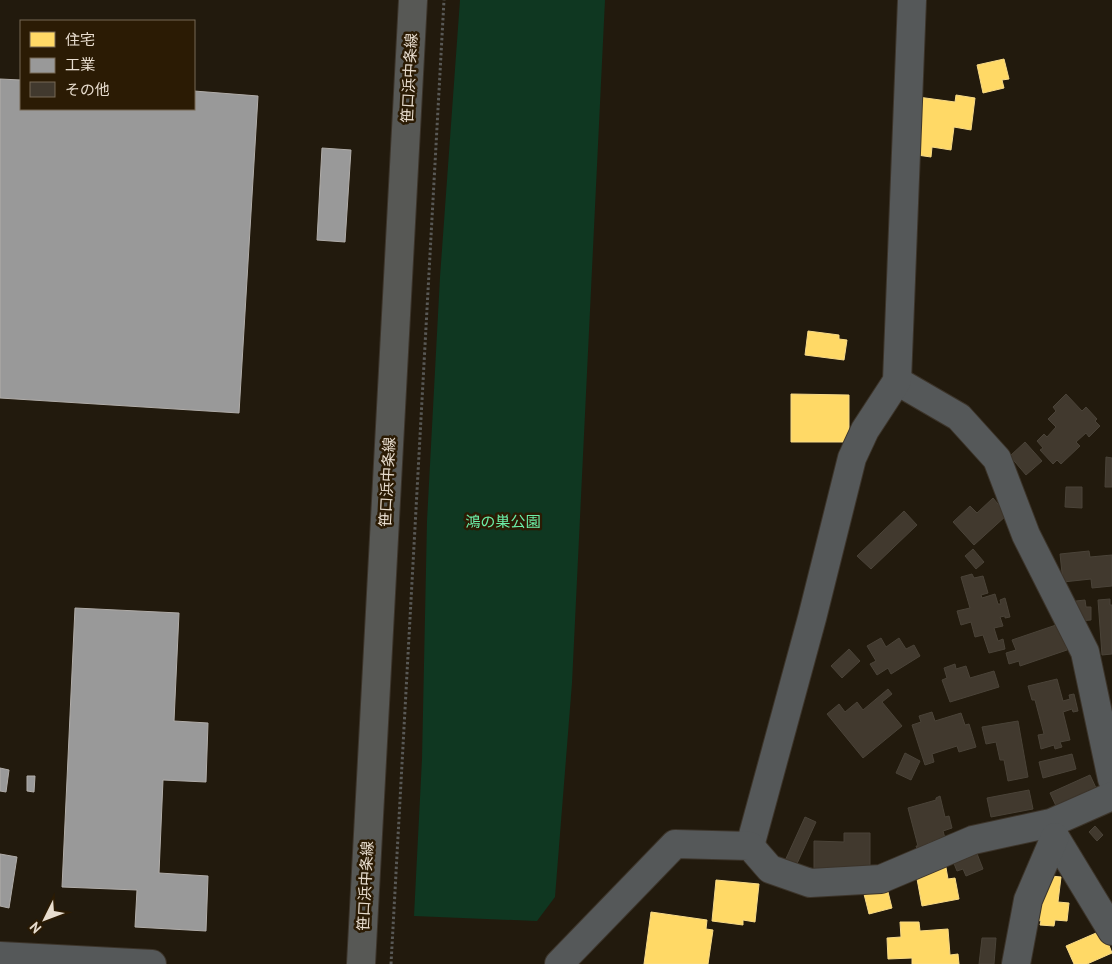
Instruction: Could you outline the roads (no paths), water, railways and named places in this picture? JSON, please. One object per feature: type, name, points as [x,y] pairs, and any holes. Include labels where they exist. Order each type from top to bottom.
[{"type":"main road","name":"笹口浜中条線","points":[[361,964],[413,0]]},
{"type":"street","points":[[750,846],[812,618],[852,458],[865,430],[897,381],[912,0]]},
{"type":"street","points":[[897,381],[960,417],[997,459],[1026,535],[1085,652],[1112,779]]},
{"type":"street","points":[[559,964],[675,844],[750,846],[770,869],[810,883],[881,879],[973,840],[1053,830],[1112,796]]},
{"type":"street","points":[[1053,830],[1112,931]]},
{"type":"street","points":[[1016,964],[1028,900],[1053,830]]},
{"type":"street","points":[[0,956],[152,964]]},
{"type":"park label","name":"鴻の巣公園","points":[[503,521]]}]
